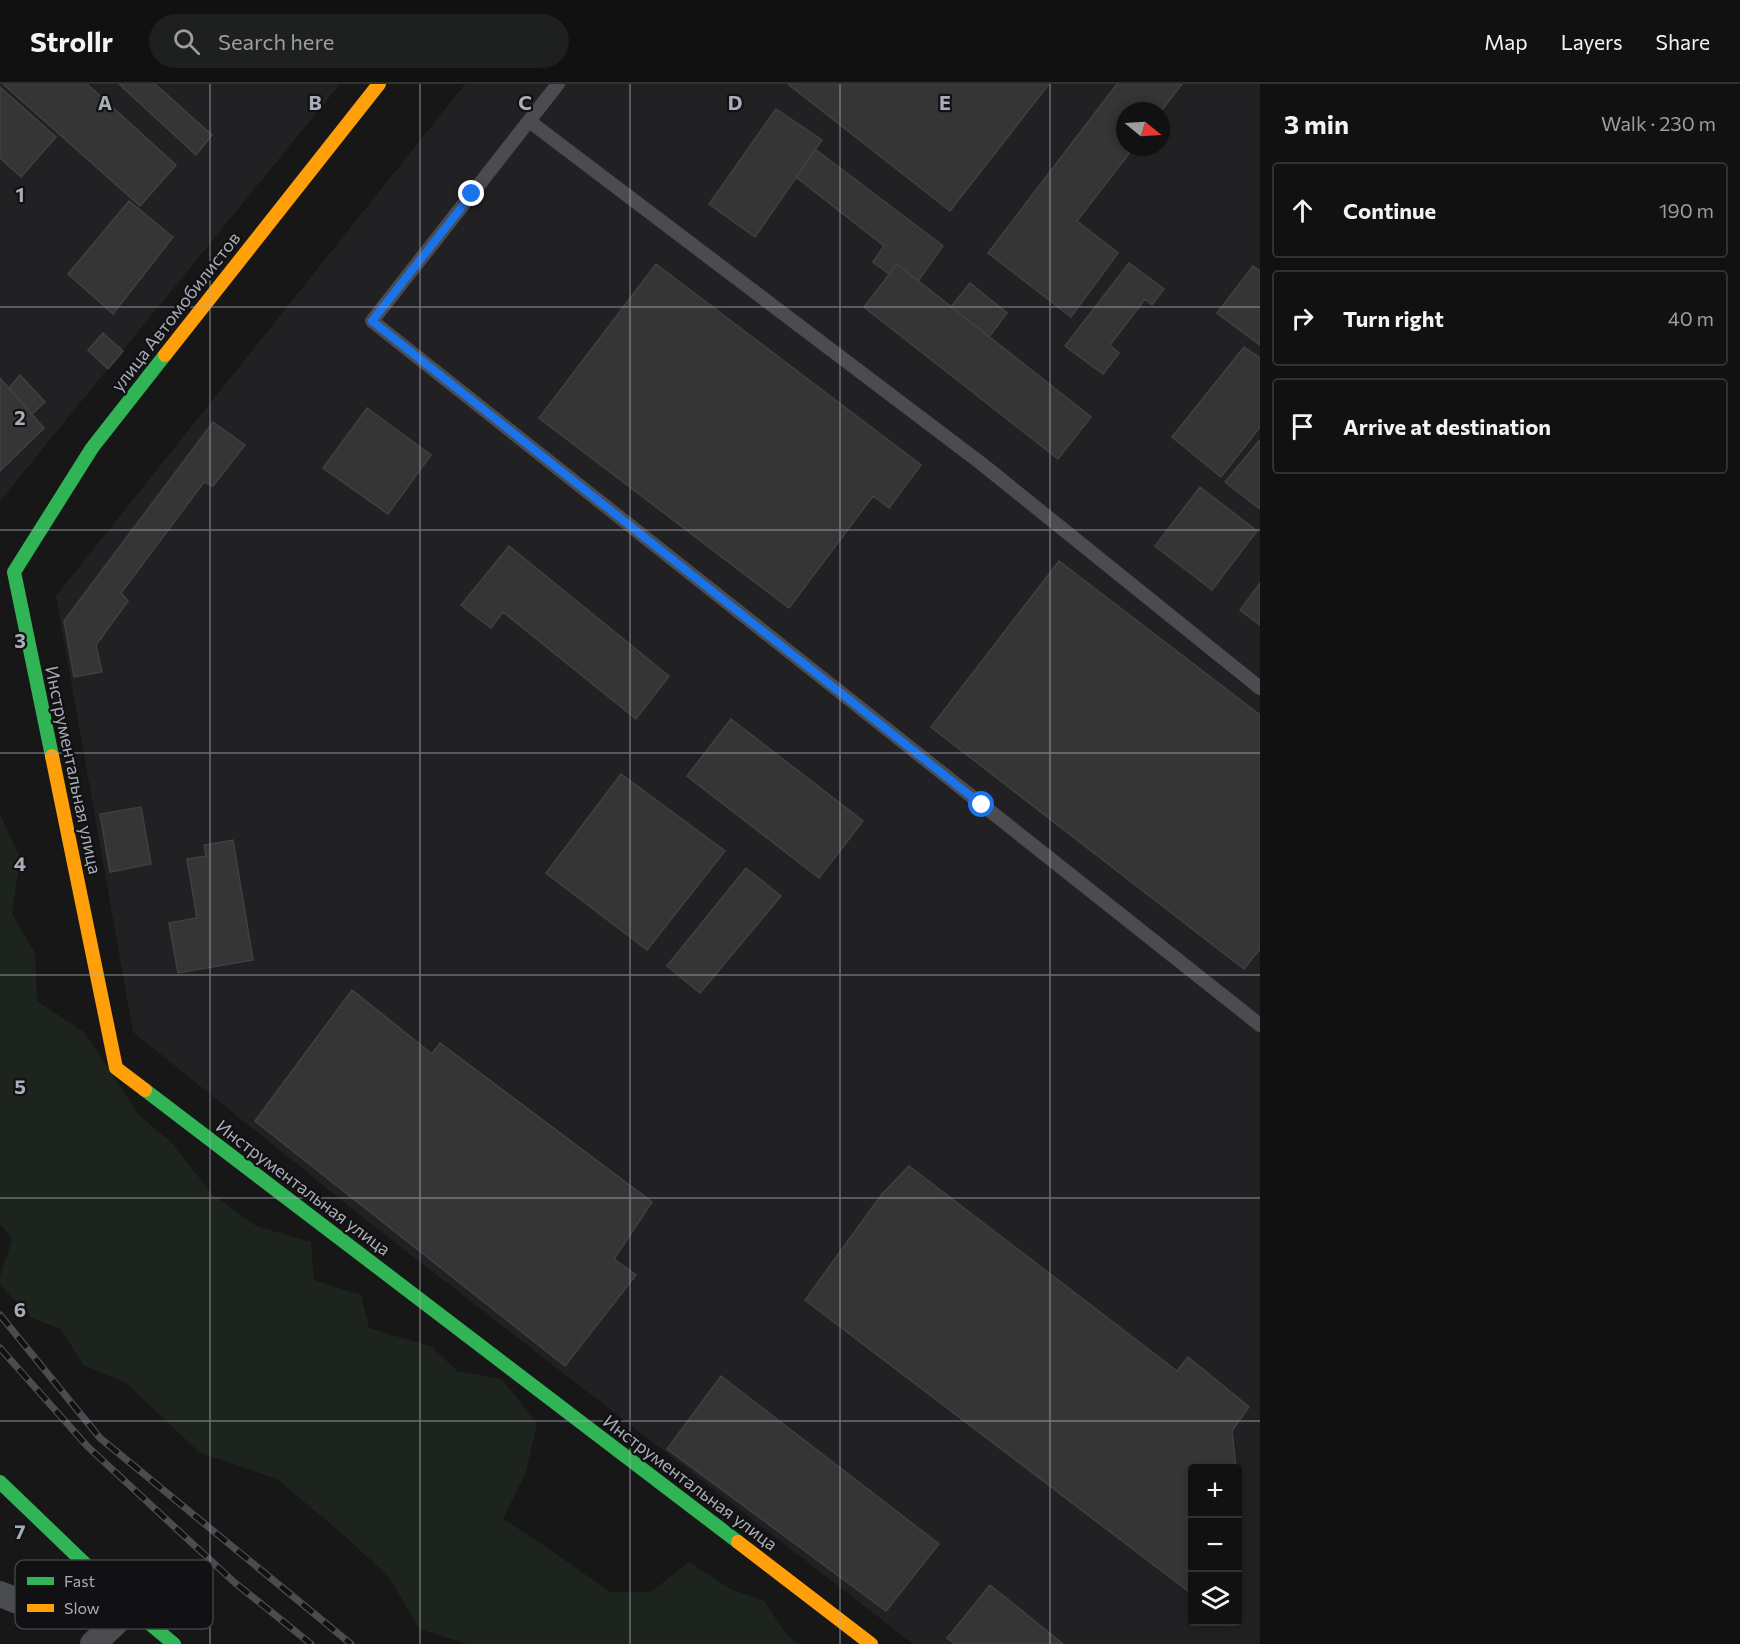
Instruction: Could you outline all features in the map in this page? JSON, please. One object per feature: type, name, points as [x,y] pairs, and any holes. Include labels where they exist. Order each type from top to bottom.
[{"type":"street","name":"улица Автомобилистов","points":[[14,572],[92,448],[379,84]]},
{"type":"street","name":"Инструментальная улица","points":[[14,572],[116,1068],[871,1644]]},
{"type":"street","points":[[0,1482],[80,1560]]},
{"type":"street","points":[[0,1594],[15,1600]]},
{"type":"street","points":[[93,1644],[108,1629]]},
{"type":"street","points":[[156,1629],[174,1644]]},
{"type":"lane","points":[[558,84],[372,321],[1260,1025]]},
{"type":"lane","points":[[529,121],[982,464],[1260,688]]},
{"type":"shaded area","points":[[0,84],[340,84],[0,501]]},
{"type":"shaded area","points":[[465,84],[1260,84],[1260,1644],[913,1644],[371,1224],[133,1032],[56,596]]},
{"type":"shaded area","points":[[0,814],[20,858],[12,914],[35,953],[37,1001],[84,1032],[139,1115],[171,1142],[212,1194],[256,1226],[311,1242],[314,1280],[361,1295],[369,1328],[432,1347],[457,1371],[502,1379],[537,1424],[526,1472],[503,1519],[610,1592],[651,1592],[689,1562],[732,1590],[763,1600],[787,1635],[799,1644],[468,1644],[419,1629],[389,1577],[277,1479],[199,1452],[125,1382],[83,1365],[61,1329],[32,1318],[0,1285],[0,1276],[12,1240],[0,1224]]},
{"type":"building","points":[[3,84],[87,84],[176,165],[140,206]]},
{"type":"building","points":[[119,84],[155,84],[212,135],[196,155]]},
{"type":"building","points":[[788,84],[1049,84],[950,211]]},
{"type":"building","points":[[1117,84],[1182,84],[1168,102],[1116,102],[1116,156],[1127,156],[1077,221],[1118,253],[1071,317],[988,253]]},
{"type":"building","points":[[0,87],[56,137],[21,177],[0,158]]},
{"type":"building","points":[[776,109],[822,140],[755,237],[709,204]]},
{"type":"building","points":[[815,149],[943,246],[918,281],[897,264],[889,274],[873,262],[884,246],[796,177]]},
{"type":"building","points":[[129,201],[173,237],[113,314],[68,274]]},
{"type":"building","points":[[1129,263],[1164,289],[1152,305],[1145,299],[1110,345],[1119,353],[1103,374],[1065,346]]},
{"type":"building","points":[[656,264],[921,465],[889,508],[873,496],[789,608],[539,418]]},
{"type":"building","points":[[897,264],[1091,417],[1058,459],[864,307]]},
{"type":"building","points":[[1253,266],[1260,271],[1260,345],[1217,313]]},
{"type":"building","points":[[970,283],[1007,313],[989,337],[951,307]]},
{"type":"building","points":[[103,333],[123,351],[108,369],[88,350]]},
{"type":"building","points":[[1244,347],[1260,358],[1260,427],[1221,477],[1172,437]]},
{"type":"building","points":[[20,375],[45,402],[32,414],[9,388]]},
{"type":"building","points":[[0,378],[44,428],[0,471]]},
{"type":"building","points":[[367,408],[431,455],[388,514],[323,468]]},
{"type":"building","points":[[213,422],[245,445],[213,486],[204,482],[121,593],[128,601],[96,645],[102,672],[74,677],[64,621]]},
{"type":"building","points":[[1260,441],[1260,509],[1225,482]]},
{"type":"building","points":[[1200,487],[1257,531],[1212,590],[1155,546]]},
{"type":"building","points":[[509,546],[669,676],[636,719],[503,612],[491,628],[461,605]]},
{"type":"building","points":[[1059,561],[1260,715],[1260,949],[1244,969],[931,727]]},
{"type":"building","points":[[1260,583],[1260,625],[1240,610]]},
{"type":"building","points":[[731,719],[863,821],[819,878],[687,776]]},
{"type":"building","points":[[621,774],[725,851],[647,950],[546,873]]},
{"type":"building","points":[[141,807],[151,864],[110,872],[100,814]]},
{"type":"building","points":[[233,840],[253,960],[178,973],[169,923],[197,918],[187,859],[206,856],[204,845]]},
{"type":"building","points":[[746,868],[781,896],[700,993],[667,966]]},
{"type":"building","points":[[352,990],[432,1054],[440,1043],[652,1202],[614,1259],[636,1275],[565,1366],[255,1121]]},
{"type":"building","points":[[909,1166],[1177,1371],[1188,1357],[1249,1407],[1232,1431],[1236,1464],[1188,1464],[1188,1591],[805,1300],[882,1194]]},
{"type":"building","points":[[721,1376],[939,1544],[886,1611],[667,1449]]},
{"type":"building","points":[[990,1585],[1063,1644],[955,1644],[947,1638]]},
{"type":"railway","points":[[0,1315],[100,1438],[351,1644]]},
{"type":"railway","points":[[0,1348],[88,1447],[210,1560]]},
{"type":"railway","points":[[213,1563],[311,1644]]},
{"type":"traffic: fast","points":[[52,756],[14,572],[92,448],[165,355]]},
{"type":"traffic: fast","points":[[145,1090],[738,1542]]},
{"type":"traffic: fast","points":[[0,1482],[81,1560]]},
{"type":"traffic: fast","points":[[156,1629],[174,1644]]},
{"type":"traffic: slow","points":[[165,355],[379,84]]},
{"type":"traffic: slow","points":[[52,756],[116,1068],[145,1090]]},
{"type":"traffic: slow","points":[[738,1542],[871,1644]]},
{"type":"route","points":[[472,194],[372,321],[982,805]]}]
